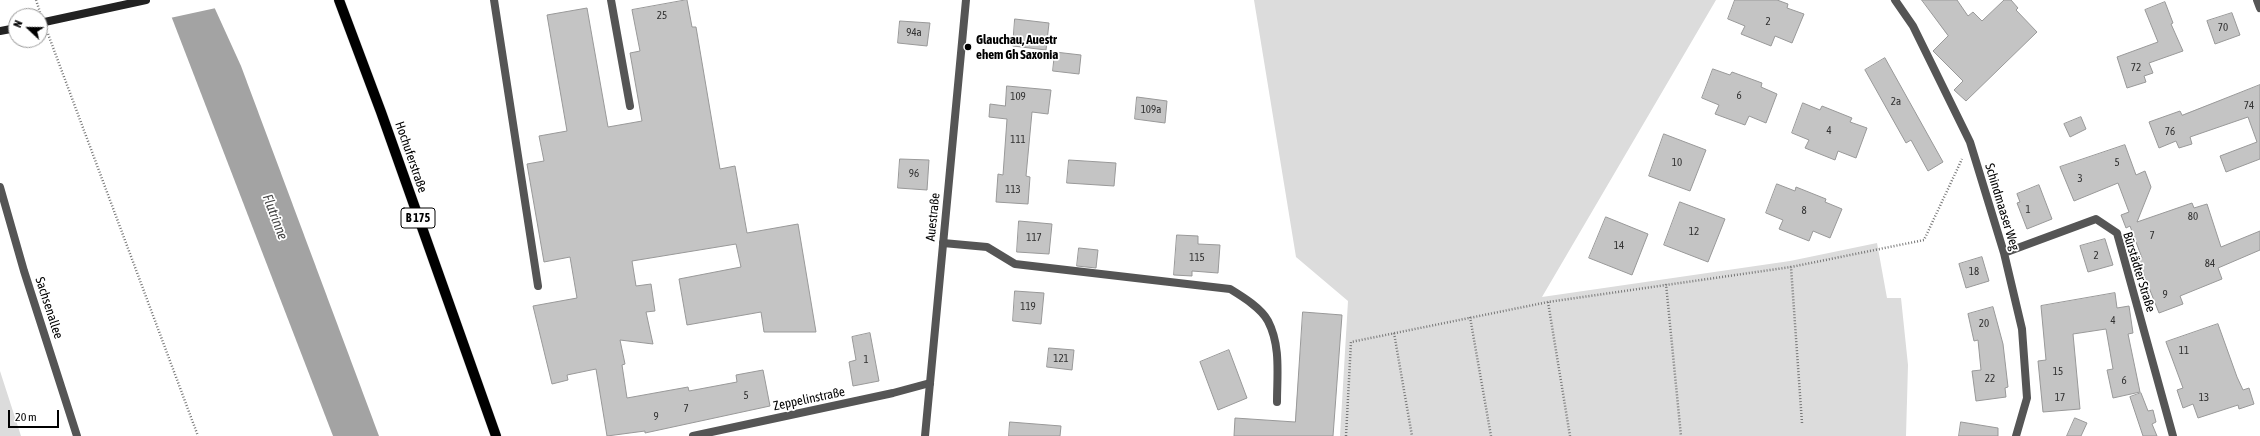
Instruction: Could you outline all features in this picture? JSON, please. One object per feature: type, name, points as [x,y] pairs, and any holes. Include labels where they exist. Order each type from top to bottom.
[{"type":"main road","points":[[48,22],[146,0]]},
{"type":"main road","name":"Hochuferstraße","points":[[340,0],[496,436]]},
{"type":"street","points":[[494,0],[538,286]]},
{"type":"street","points":[[611,0],[630,106]]},
{"type":"street","name":"Auestraße","points":[[925,436],[966,0]]},
{"type":"street","name":"Schindmaaser Weg","points":[[1895,0],[1913,26],[1970,142],[2004,252],[2022,329],[2027,398],[2016,436]]},
{"type":"street","points":[[2257,0],[2260,8]]},
{"type":"street","name":"Sachsenallee","points":[[0,187],[24,271],[77,436]]},
{"type":"street","name":"Bürstädter Straße","points":[[2004,252],[2096,219],[2117,233],[2173,436]]},
{"type":"street","points":[[943,243],[987,247],[1015,264],[1230,289],[1249,302],[1268,321],[1278,350],[1277,402]]},
{"type":"street","name":"Zeppelinstraße","points":[[693,436],[893,393],[930,383]]},
{"type":"path","points":[[48,39],[198,436]]},
{"type":"path","points":[[1346,436],[1350,342],[1394,334],[1470,316],[1548,302],[1791,267],[1924,240],[1970,142]]},
{"type":"path","points":[[1791,267],[1802,423]]},
{"type":"path","points":[[1666,284],[1681,436]]},
{"type":"path","points":[[1548,302],[1570,436]]},
{"type":"path","points":[[1470,316],[1492,436]]},
{"type":"path","points":[[1394,334],[1412,436]]},
{"type":"shaded area","points":[[1254,0],[1716,0],[1542,297],[1790,261],[1877,243],[1887,298],[1901,298],[1908,365],[1906,436],[1340,436],[1348,301],[1296,257]]},
{"type":"shaded area","points":[[0,371],[21,436],[0,436]]},
{"type":"water","name":"Flutrinne","points":[[165,0],[211,0],[241,66],[379,436],[333,436]]},
{"type":"pier","points":[[163,0],[213,0],[216,8],[170,18]]},
{"type":"building","points":[[687,0],[692,27],[696,27],[720,169],[735,166],[747,233],[798,224],[816,332],[764,332],[761,312],[687,325],[679,279],[741,267],[736,244],[632,261],[636,286],[651,284],[655,311],[646,312],[653,344],[620,340],[625,364],[622,365],[627,398],[688,387],[689,391],[737,382],[736,375],[763,370],[770,406],[645,433],[645,431],[607,436],[596,369],[567,375],[568,380],[552,384],[533,306],[577,298],[570,257],[544,262],[527,164],[544,161],[539,136],[567,131],[547,15],[587,8],[608,127],[642,121],[630,53],[640,51],[632,10]]},
{"type":"building","points":[[1735,0],[1777,0],[1788,4],[1787,8],[1804,14],[1792,43],[1775,36],[1771,46],[1741,34],[1745,26],[1728,19]]},
{"type":"building","points":[[1922,0],[1957,0],[1968,16],[1973,12],[1982,21],[2004,0],[2011,0],[2018,8],[2016,10],[2037,32],[1966,101],[1954,90],[1963,81],[1933,51],[1948,36]]},
{"type":"building","points":[[2165,2],[2173,23],[2171,24],[2183,51],[2149,63],[2153,73],[2144,76],[2146,82],[2127,88],[2117,57],[2158,42],[2145,10]]},
{"type":"building","points":[[2232,13],[2240,35],[2215,44],[2207,21]]},
{"type":"building","points":[[1015,19],[1049,23],[1046,50],[1013,46]]},
{"type":"building","points":[[900,21],[930,23],[927,46],[898,43]]},
{"type":"building","points":[[1055,52],[1081,55],[1079,74],[1053,71]]},
{"type":"building","points":[[1885,58],[1943,162],[1928,171],[1911,140],[1906,143],[1865,70]]},
{"type":"building","points":[[1713,69],[1730,75],[1732,72],[1762,83],[1761,87],[1777,94],[1766,123],[1749,116],[1745,125],[1715,114],[1719,105],[1702,98]]},
{"type":"building","points":[[2260,85],[2260,159],[2226,172],[2220,156],[2257,142],[2248,117],[2190,137],[2192,144],[2179,148],[2176,141],[2159,148],[2149,122],[2180,111],[2182,115]]},
{"type":"building","points":[[1007,86],[1051,90],[1048,114],[1032,112],[1026,176],[1030,177],[1028,204],[996,202],[998,174],[1003,175],[1007,119],[989,117],[990,104],[1005,106]]},
{"type":"building","points":[[1137,97],[1167,101],[1165,123],[1135,119]]},
{"type":"building","points":[[1803,103],[1820,110],[1822,106],[1852,118],[1850,122],[1867,128],[1856,158],[1838,151],[1835,160],[1805,148],[1809,140],[1792,133]]},
{"type":"building","points":[[2081,117],[2086,129],[2070,137],[2064,124]]},
{"type":"building","points":[[1664,134],[1706,150],[1690,191],[1649,176]]},
{"type":"building","points":[[2125,145],[2136,175],[2145,171],[2151,187],[2137,222],[2192,203],[2194,208],[2207,204],[2221,247],[2260,231],[2260,250],[2218,268],[2222,279],[2180,296],[2183,304],[2159,313],[2138,260],[2142,258],[2130,226],[2126,228],[2121,215],[2129,212],[2118,183],[2074,201],[2060,167]]},
{"type":"building","points":[[900,159],[929,160],[927,190],[898,188]]},
{"type":"building","points":[[1069,160],[1116,163],[1114,186],[1067,183]]},
{"type":"building","points":[[1777,184],[1795,191],[1796,187],[1826,199],[1825,202],[1842,209],[1830,238],[1813,231],[1809,241],[1779,229],[1783,220],[1766,213]]},
{"type":"building","points":[[2039,185],[2052,219],[2027,229],[2017,203],[2020,202],[2017,194]]},
{"type":"building","points":[[1680,202],[1725,219],[1708,262],[1664,245]]},
{"type":"building","points":[[1606,217],[1648,234],[1632,275],[1589,258]]},
{"type":"building","points":[[1019,221],[1052,224],[1049,254],[1017,252]]},
{"type":"building","points":[[1177,235],[1198,236],[1198,244],[1220,245],[1218,273],[1192,271],[1192,276],[1174,275]]},
{"type":"building","points":[[2105,239],[2113,265],[2088,272],[2080,246]]},
{"type":"building","points":[[1079,248],[1098,250],[1096,268],[1077,266]]},
{"type":"building","points":[[1982,257],[1989,281],[1966,288],[1959,264]]},
{"type":"building","points":[[1015,291],[1044,293],[1041,324],[1013,321]]},
{"type":"building","points":[[2115,293],[2117,308],[2129,306],[2133,333],[2128,334],[2140,392],[2113,398],[2107,370],[2113,369],[2106,329],[2073,334],[2080,409],[2043,412],[2038,361],[2046,360],[2041,306]]},
{"type":"building","points":[[1993,307],[2003,344],[2008,387],[2005,388],[2006,397],[1976,401],[1972,371],[1981,370],[1978,340],[1974,341],[1968,314]]},
{"type":"building","points":[[1303,312],[1342,315],[1333,436],[1234,436],[1235,418],[1295,422]]},
{"type":"building","points":[[2218,324],[2237,377],[2243,390],[2249,388],[2254,404],[2239,409],[2238,405],[2198,418],[2193,404],[2183,408],[2177,390],[2183,388],[2166,342]]},
{"type":"building","points":[[870,333],[879,381],[853,386],[849,362],[856,360],[852,337]]},
{"type":"building","points":[[1049,348],[1074,350],[1072,370],[1047,367]]},
{"type":"building","points":[[1229,350],[1247,398],[1218,410],[1200,362]]},
{"type":"building","points":[[2141,393],[2148,411],[2153,410],[2156,422],[2152,424],[2157,436],[2143,436],[2130,397]]},
{"type":"building","points":[[2075,418],[2087,423],[2081,436],[2067,436]]},
{"type":"building","points":[[1010,422],[1061,426],[1060,436],[1009,436]]},
{"type":"building","points":[[1961,422],[1998,428],[1998,436],[1959,436]]},
{"type":"place","name":"Glauchau, Auestr ehem Gh Saxonia","points":[[968,47]]}]
